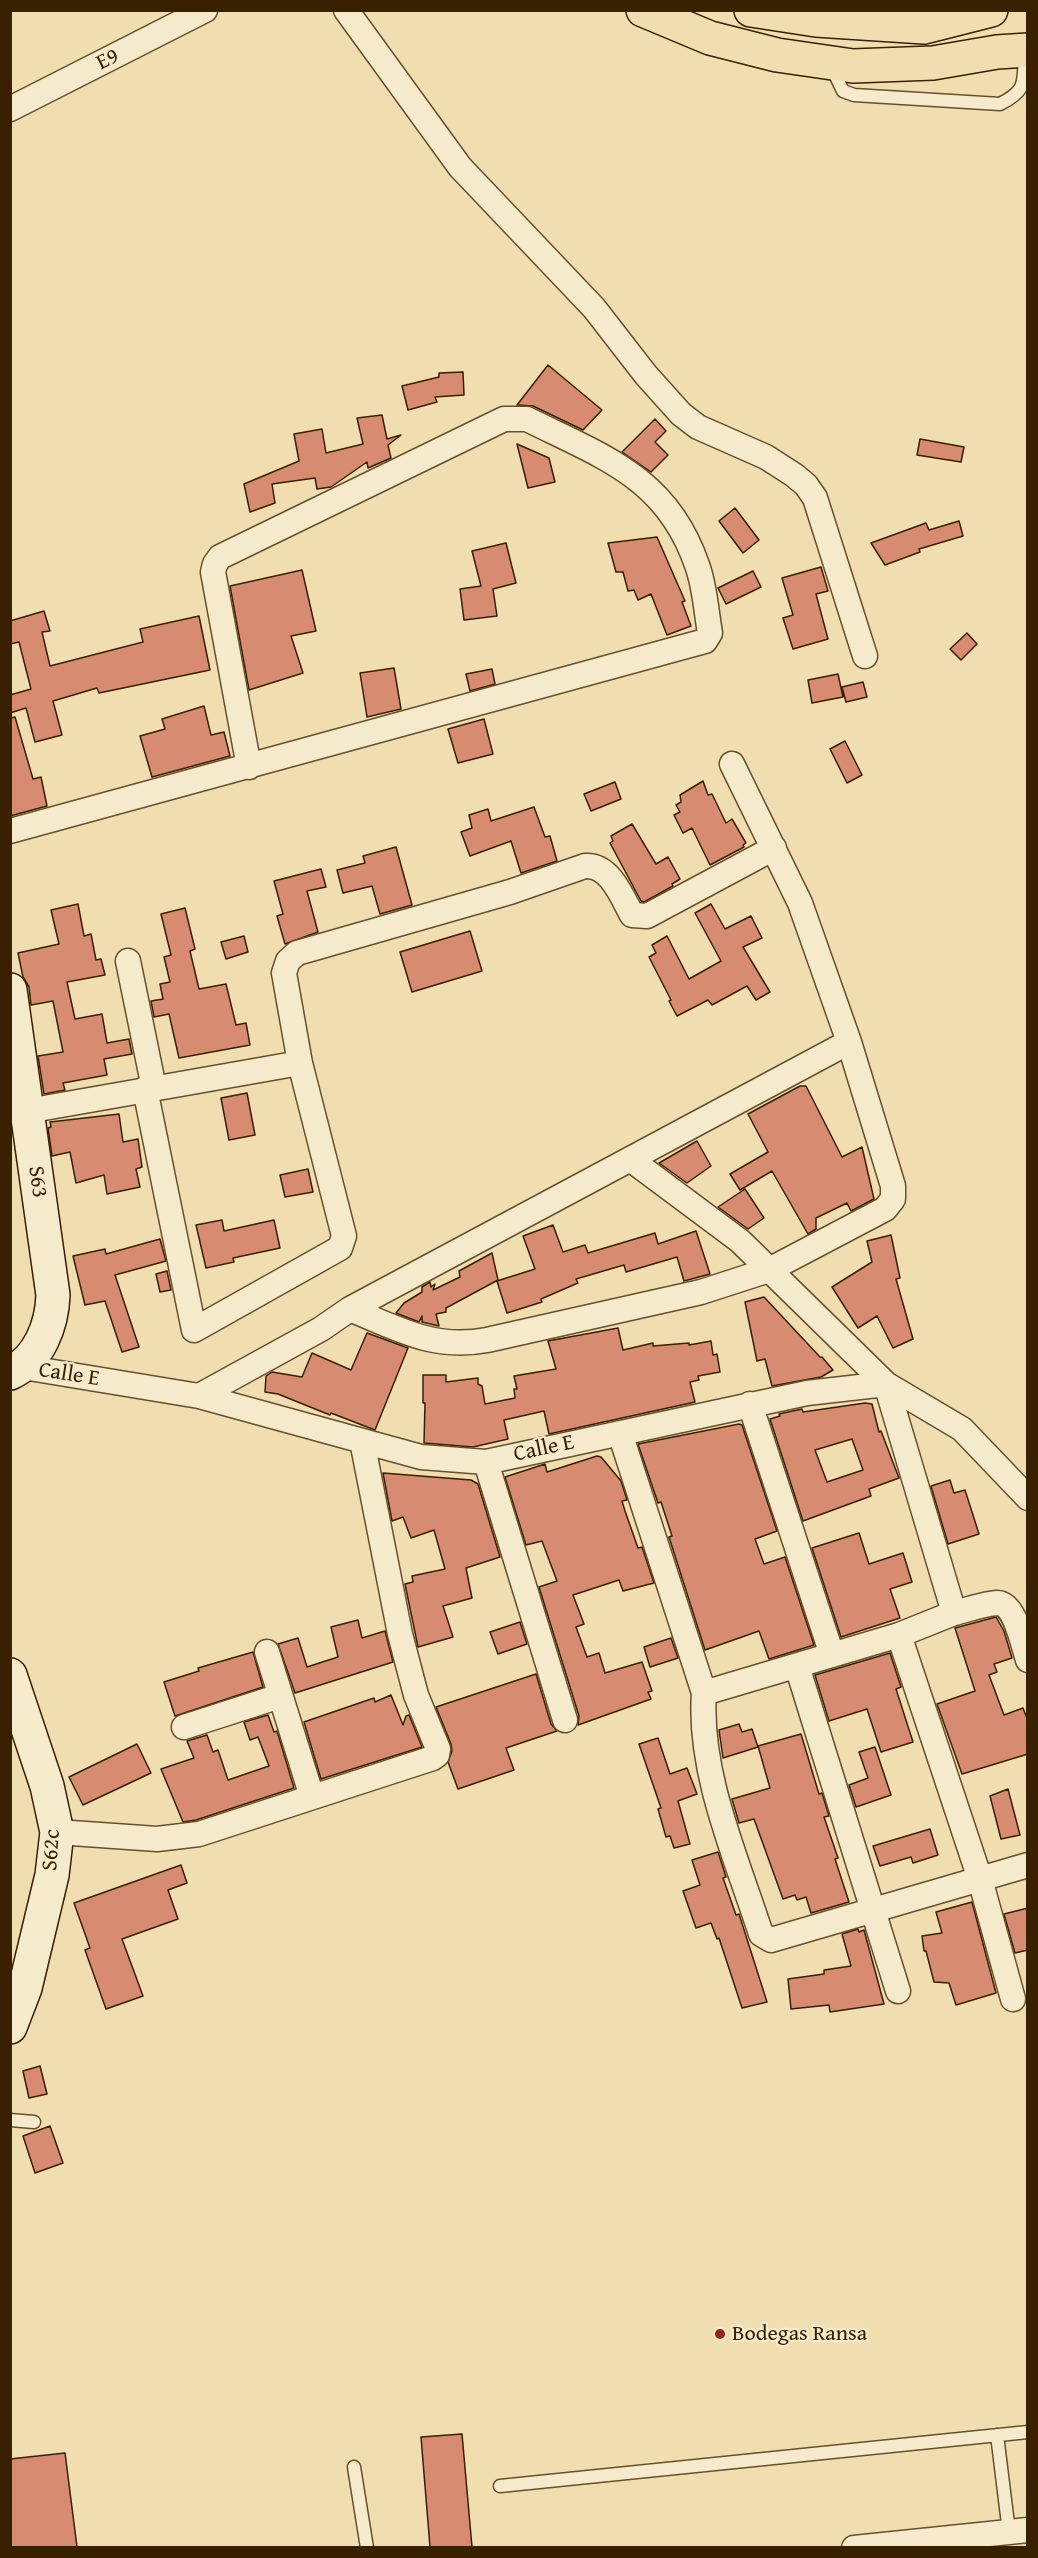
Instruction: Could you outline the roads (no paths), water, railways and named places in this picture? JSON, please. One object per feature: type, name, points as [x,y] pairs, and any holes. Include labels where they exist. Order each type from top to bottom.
[{"type":"highway","points":[[643,10],[710,38],[777,55],[853,66],[933,63],[997,52],[1026,50]]},
{"type":"highway","points":[[751,10],[816,20],[924,27],[991,10]]},
{"type":"main road","name":"S63","points":[[12,1004],[53,1295],[52,1316],[46,1335],[17,1370]]},
{"type":"main road","name":"S62c","points":[[10,1675],[47,1786],[57,1832],[52,1875],[18,1984],[10,2027]]},
{"type":"street","name":"E9","points":[[10,109],[206,10]]},
{"type":"street","points":[[346,10],[460,167],[594,308],[646,375],[681,414],[698,427],[766,457],[806,485],[814,498],[865,656]]},
{"type":"street","points":[[10,831],[249,767],[705,641],[710,633],[698,567],[684,533],[666,504],[643,482],[576,443],[527,419],[516,417],[504,419],[220,557],[213,572],[249,767]]},
{"type":"street","points":[[350,1309],[416,1337],[464,1345],[701,1292],[769,1270],[885,1209],[893,1198],[893,1186],[849,1042],[800,903],[732,764]]},
{"type":"street","points":[[128,961],[149,1089],[194,1330],[340,1248],[343,1243],[344,1236],[300,1063],[284,973],[288,960],[297,953],[510,892],[585,866],[598,867],[613,881],[632,915],[647,916],[774,848]]},
{"type":"street","points":[[199,1396],[321,1329],[350,1309],[849,1042]]},
{"type":"street","points":[[27,1111],[300,1063]]},
{"type":"street","points":[[630,1159],[740,1242],[886,1384],[962,1429],[1028,1498]]},
{"type":"street","name":"Calle E","points":[[17,1370],[199,1396],[421,1457],[486,1461],[807,1393],[886,1384]]},
{"type":"street","points":[[886,1384],[954,1613]]},
{"type":"street","points":[[750,1404],[832,1655]]},
{"type":"street","points":[[620,1433],[704,1693],[702,1711],[707,1756],[719,1805],[761,1934],[771,1940],[1028,1865]]},
{"type":"street","points":[[57,1832],[116,1838],[178,1838],[200,1834],[437,1755],[438,1749],[416,1695],[400,1634],[362,1441]]},
{"type":"street","points":[[486,1461],[565,1720]]},
{"type":"street","points":[[704,1693],[899,1635],[954,1613],[999,1603],[1006,1606],[1012,1614],[1028,1660]]},
{"type":"street","points":[[899,1635],[980,1879],[1013,1999]]},
{"type":"street","points":[[267,1652],[312,1797]]},
{"type":"street","points":[[797,1666],[898,1991]]},
{"type":"street","points":[[184,1726],[280,1696]]},
{"type":"street","points":[[854,2547],[924,2544],[1018,2531]]},
{"type":"lane","points":[[830,62],[843,91],[854,95],[1000,104],[1013,97],[1023,87],[1026,50]]},
{"type":"lane","points":[[10,2120],[34,2122]]},
{"type":"lane","points":[[500,2486],[1028,2432]]},
{"type":"lane","points":[[997,2435],[1018,2531]]},
{"type":"lane","points":[[354,2467],[367,2547]]},
{"type":"place","name":"Bodegas Ransa","points":[[720,2334]]}]
